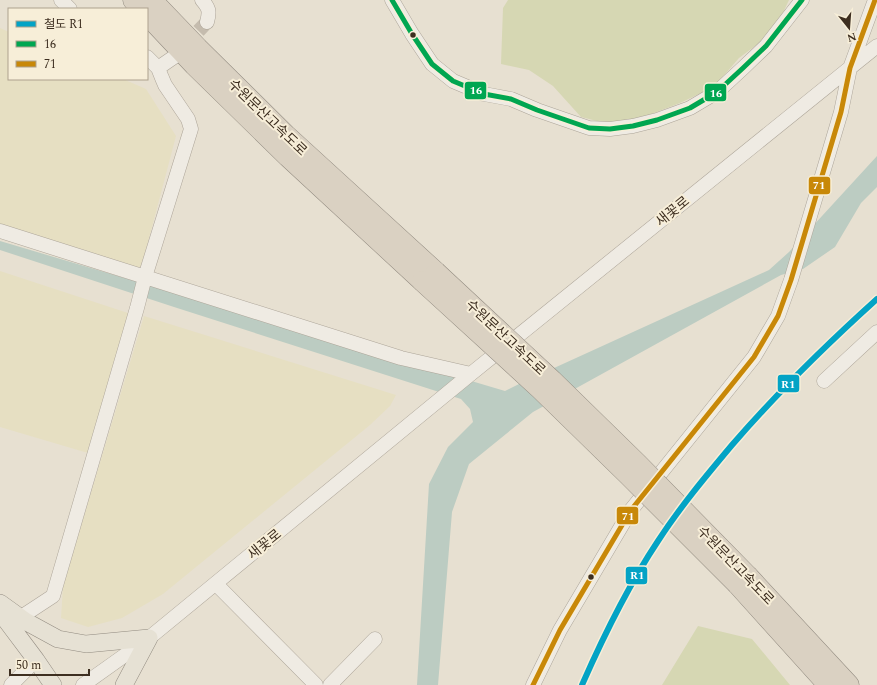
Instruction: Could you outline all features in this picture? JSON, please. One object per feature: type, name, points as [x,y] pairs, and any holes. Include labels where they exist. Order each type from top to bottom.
[{"type":"highway","points":[[132,0],[140,8]]},
{"type":"highway","name":"수원문산고속도로","points":[[152,0],[198,48],[628,475],[743,580],[849,685]]},
{"type":"highway","name":"수원문산고속도로","points":[[148,16],[194,65],[288,157],[429,277]]},
{"type":"highway","name":"수원문산고속도로","points":[[743,580],[828,685]]},
{"type":"main road","points":[[0,603],[25,621],[58,639],[86,644],[149,638]]},
{"type":"main road","points":[[0,612],[53,685]]},
{"type":"main road","points":[[124,685],[149,638]]},
{"type":"street","points":[[61,0],[69,8]]},
{"type":"street","points":[[202,0],[208,6],[209,14],[207,22]]},
{"type":"street","points":[[392,0],[432,64],[452,81],[484,94],[511,99],[537,110],[589,128],[610,129],[633,126],[657,120],[690,108],[717,92],[766,46],[802,0]]},
{"type":"street","points":[[534,685],[560,630],[631,510],[754,357],[778,316],[791,280],[841,112],[850,68],[875,0]]},
{"type":"street","name":"새꽃로","points":[[83,685],[149,638],[469,375],[877,46]]},
{"type":"street","points":[[158,68],[174,57]]},
{"type":"street","points":[[21,617],[53,596],[137,308],[144,279],[191,129],[188,119],[165,85],[158,68],[148,58]]},
{"type":"street","points":[[0,231],[144,279],[401,358],[469,375]]},
{"type":"street","points":[[824,381],[877,332]]},
{"type":"street","points":[[216,584],[316,685]]},
{"type":"street","points":[[330,685],[375,639]]},
{"type":"street","points":[[11,685],[36,660]]},
{"type":"shaded area","points":[[0,28],[8,32],[8,80],[125,80],[146,89],[176,136],[142,265],[137,269],[0,224]]},
{"type":"shaded area","points":[[877,156],[877,187],[861,203],[835,247],[803,269],[781,275],[533,412],[469,464],[452,512],[438,685],[417,685],[429,484],[448,447],[473,422],[470,409],[461,399],[0,250],[0,241],[505,391],[769,270],[789,252]]},
{"type":"shaded area","points":[[0,271],[131,314],[88,453],[0,427]]},
{"type":"shaded area","points":[[144,316],[396,395],[390,406],[370,425],[163,594],[122,618],[88,627],[61,618],[63,586]]},
{"type":"green space","points":[[508,0],[789,0],[774,32],[739,58],[714,87],[680,103],[641,118],[613,125],[581,117],[553,86],[529,70],[501,64],[503,8]]},
{"type":"green space","points":[[698,626],[752,639],[790,685],[662,685]]},
{"type":"tunnel","points":[[184,46],[207,22]]},
{"type":"rail line","name":"R1","points":[[582,685],[608,629],[627,593],[666,528],[684,504],[732,445],[766,407],[839,334],[877,299]]},
{"type":"transit line","name":"16","points":[[392,0],[432,64],[453,81],[484,94],[511,99],[537,110],[589,128],[610,129],[633,126],[657,120],[690,108],[717,92],[766,46],[802,0]]},
{"type":"transit line","name":"71","points":[[533,685],[560,630],[631,510],[754,357],[778,316],[791,280],[841,112],[850,68],[875,0]]}]
